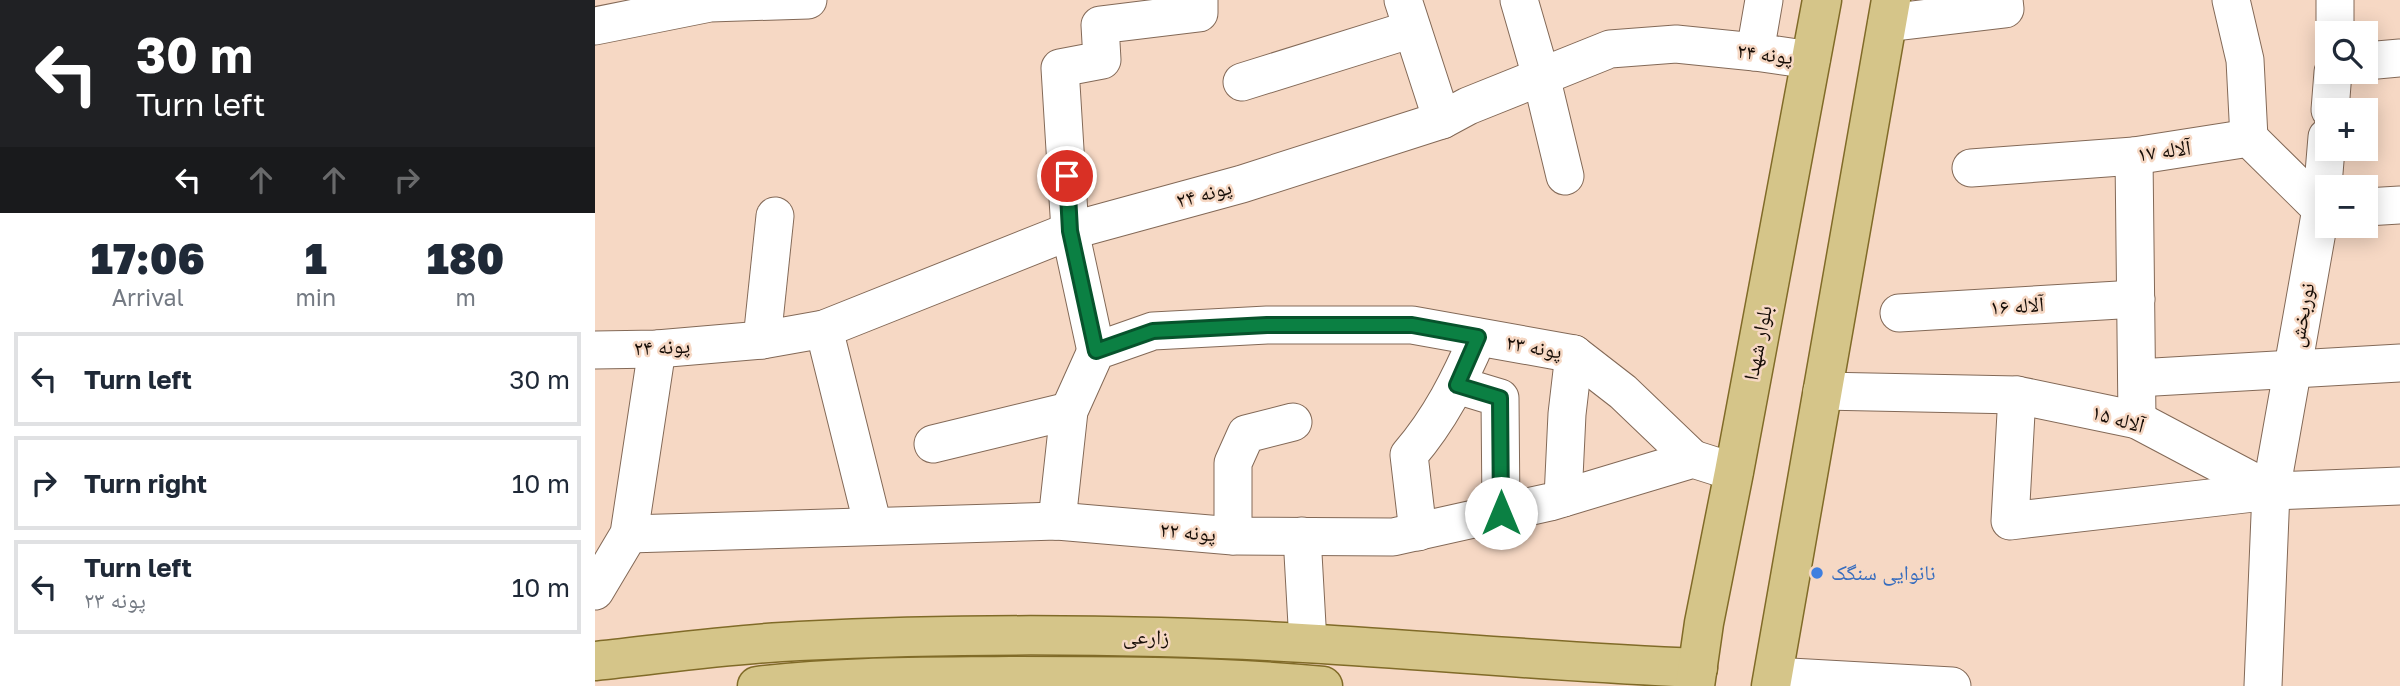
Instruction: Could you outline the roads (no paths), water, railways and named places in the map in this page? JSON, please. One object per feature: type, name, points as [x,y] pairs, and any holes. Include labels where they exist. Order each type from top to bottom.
[{"type":"main road","name":"بلوار شهدا","points":[[1697,677],[1704,623],[1822,0]]},
{"type":"main road","points":[[1772,681],[1889,11]]},
{"type":"main road","name":"زارعی","points":[[595,661],[797,641],[974,636],[1160,636],[1308,643],[1592,664],[1697,677]]},
{"type":"main road","name":"زارعی","points":[[757,686],[1163,676],[1323,686]]},
{"type":"street","points":[[595,26],[710,4],[808,0]]},
{"type":"street","points":[[1057,521],[1069,411],[1096,351],[1070,231],[1060,68],[1102,60],[1099,13],[1199,13],[1199,0]]},
{"type":"street","points":[[1518,0],[1541,76],[1565,176]]},
{"type":"street","points":[[1755,52],[1764,0]]},
{"type":"street","points":[[1889,11],[2005,9],[2004,0]]},
{"type":"street","points":[[2231,0],[2245,60],[2249,138],[2315,200]]},
{"type":"street","points":[[2335,21],[2336,0]]},
{"type":"street","points":[[1242,82],[1407,14],[1442,120]]},
{"type":"street","name":"پونه ۲۴","points":[[595,350],[657,349],[762,340],[824,329],[1070,231],[1242,184],[1442,120],[1468,106],[1610,48],[1676,44],[1811,60]]},
{"type":"street","points":[[2378,60],[2400,58]]},
{"type":"street","name":"آلاله ۱۷","points":[[1971,168],[2134,156],[2249,138]]},
{"type":"street","points":[[2134,156],[2137,420]]},
{"type":"street","points":[[2378,206],[2400,205]]},
{"type":"street","points":[[762,340],[775,216]]},
{"type":"street","name":"نوربخش","points":[[2263,686],[2271,491],[2318,238]]},
{"type":"street","name":"آلاله ۱۶","points":[[1899,313],[2136,299]]},
{"type":"street","name":"پونه ۲۳","points":[[1096,351],[1153,331],[1267,325],[1412,325],[1574,354],[1623,392],[1693,459]]},
{"type":"street","points":[[824,329],[873,526]]},
{"type":"street","points":[[1418,532],[1409,454],[1425,437],[1457,385],[1478,337]]},
{"type":"street","points":[[1501,513],[1500,398],[1524,345]]},
{"type":"street","points":[[595,591],[629,534],[657,349]]},
{"type":"street","points":[[1563,498],[1567,414],[1574,354]]},
{"type":"street","points":[[2137,378],[2400,363]]},
{"type":"street","points":[[1457,385],[1500,398]]},
{"type":"street","name":"آلاله ۱۵","points":[[1822,391],[2017,395],[2137,420],[2271,491]]},
{"type":"street","points":[[2017,395],[2010,521],[2271,491],[2400,486]]},
{"type":"street","points":[[933,444],[1069,411]]},
{"type":"street","points":[[1233,536],[1233,463],[1247,434],[1293,422]]},
{"type":"street","points":[[1693,459],[1734,472]]},
{"type":"street","name":"پونه ۲۲","points":[[629,534],[1057,521],[1233,536],[1393,537],[1563,498],[1693,459]]},
{"type":"street","points":[[1302,536],[1308,643]]},
{"type":"street","points":[[1772,681],[1952,686]]},
{"type":"place","name":"نانوایی سنگک","points":[[1817,573]]}]
